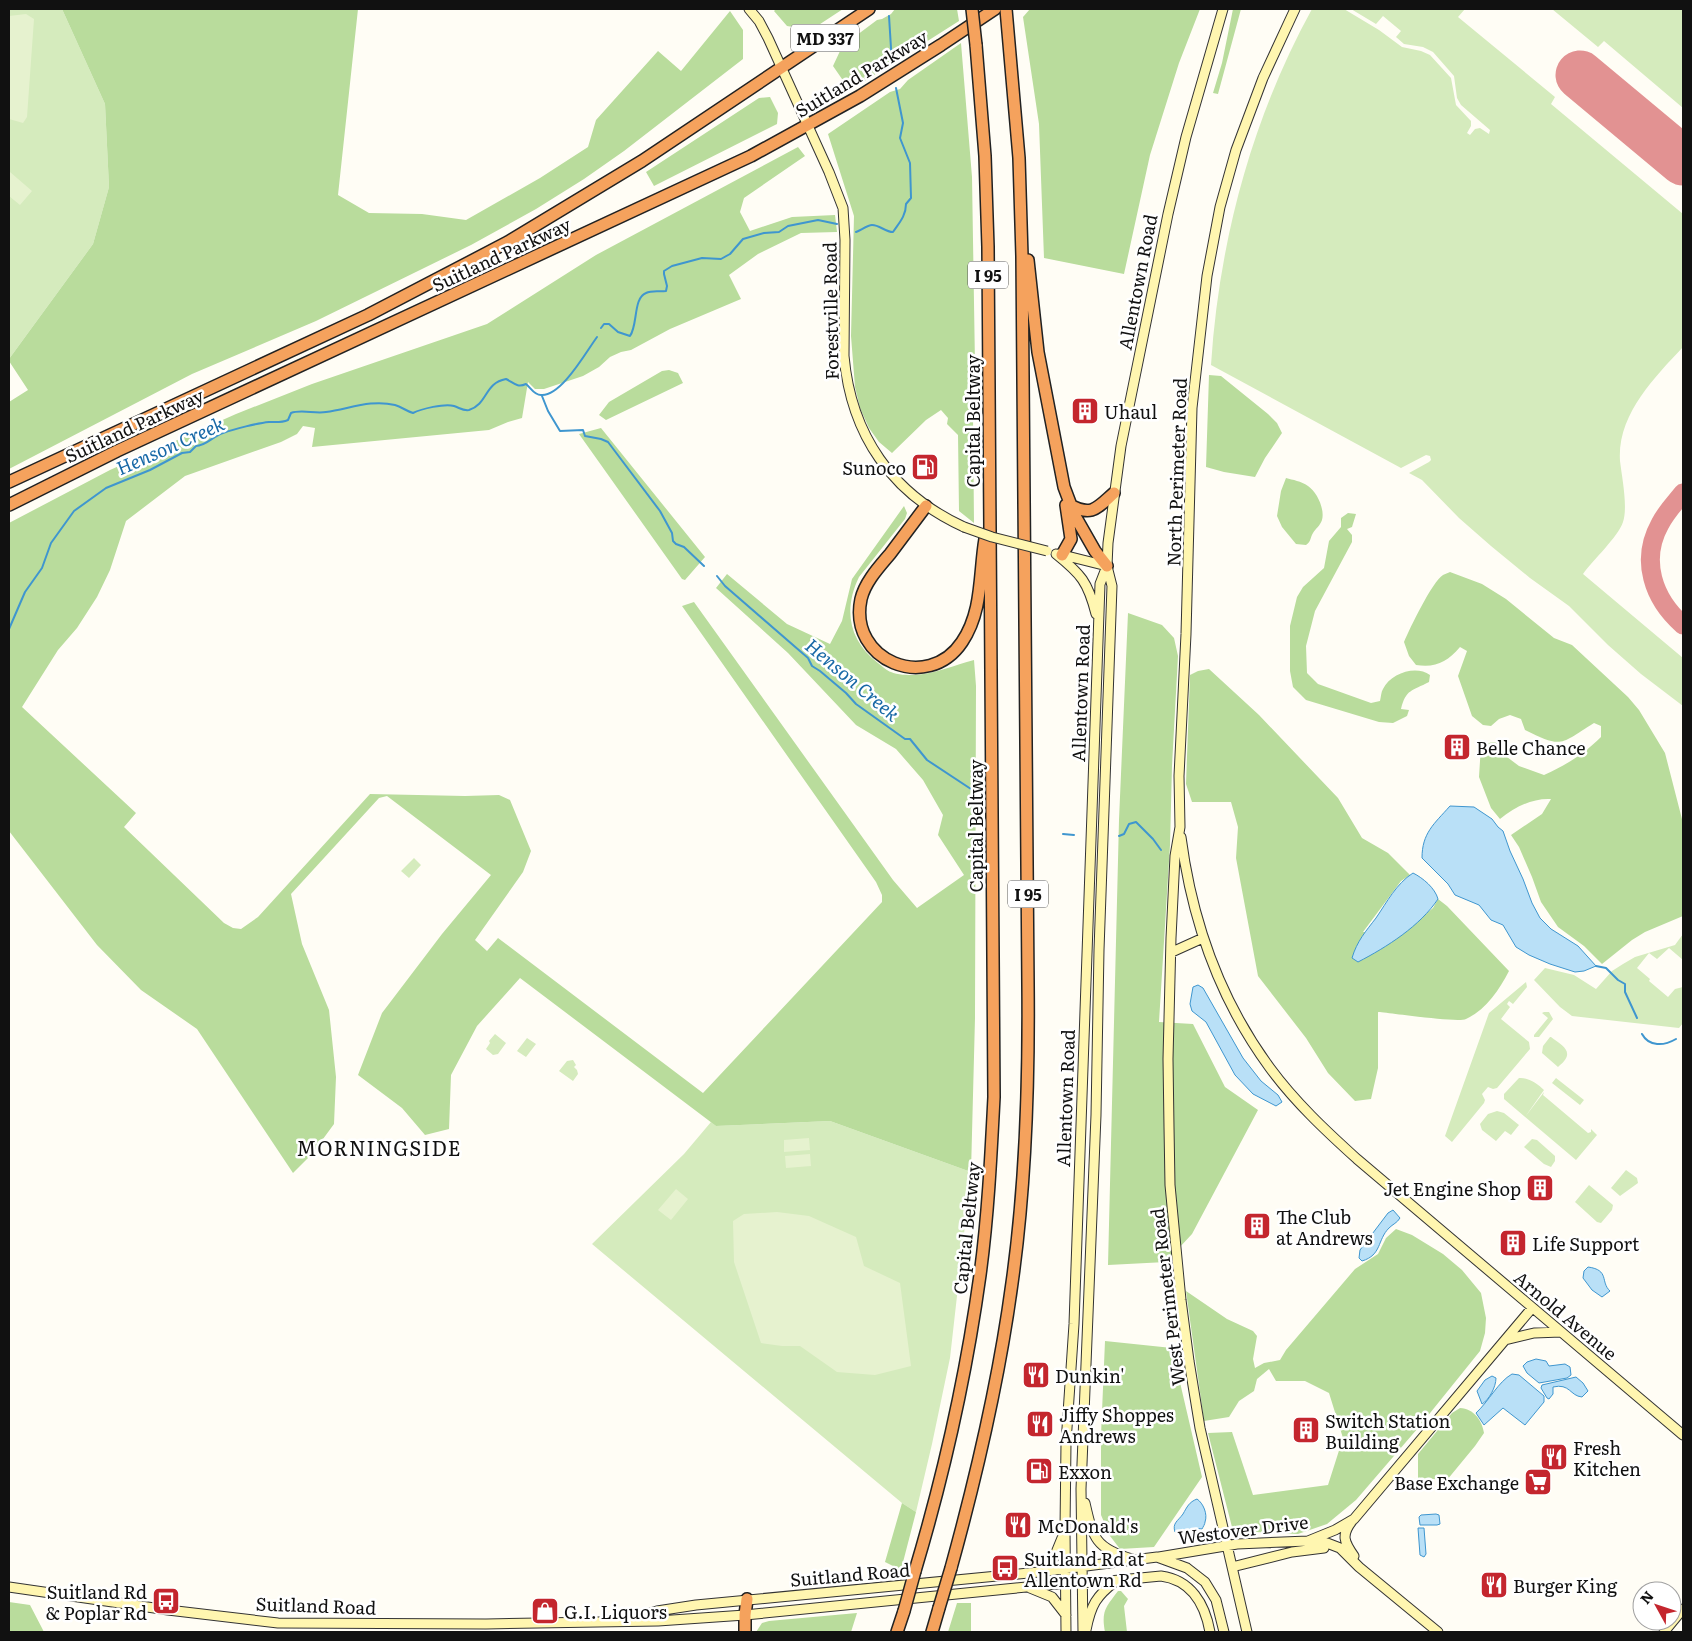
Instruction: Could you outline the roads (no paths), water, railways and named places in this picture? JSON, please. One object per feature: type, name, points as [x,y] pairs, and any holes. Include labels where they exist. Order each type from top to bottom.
[{"type":"highway","name":"Suitland Parkway","points":[[9,482],[362,318],[465,266],[610,181],[869,9]]},
{"type":"highway","name":"Capital Beltway","points":[[898,1632],[936,1499],[961,1390],[980,1273],[990,1170],[994,1097],[988,247],[985,156],[972,9]]},
{"type":"highway","name":"Suitland Parkway","points":[[9,505],[117,451],[712,174],[808,126],[902,70],[995,9]]},
{"type":"highway","name":"I 95","points":[[932,1632],[981,1453],[1004,1339],[1019,1226],[1027,1102],[1028,974],[1021,212],[1019,158],[1006,9]]},
{"type":"highway","points":[[1021,212],[1032,282],[1038,352],[1068,500],[1071,539],[1055,553]]},
{"type":"highway","points":[[1068,500],[1081,511],[1093,510],[1114,493]]},
{"type":"highway","points":[[1068,500],[1095,551],[1107,566]]},
{"type":"highway","points":[[926,506],[870,580],[864,590],[861,604],[862,628],[871,647],[891,662],[908,667],[927,666],[939,662],[953,652],[965,637],[978,602],[981,563],[990,505]]},
{"type":"highway","points":[[746,1632],[744,1614],[747,1599]]},
{"type":"main road","name":"Forestville Road","points":[[749,9],[763,29],[782,68],[829,172],[843,208],[845,240],[844,356],[854,408],[868,439],[888,470],[909,493],[926,506],[964,527],[992,537],[1107,566]]},
{"type":"main road","name":"Allentown Road","points":[[1066,1632],[1066,1443],[1074,1324],[1100,584],[1107,566],[1120,454],[1168,214],[1191,120],[1223,9]]},
{"type":"main road","name":"North Perimeter Road","points":[[1172,952],[1175,856],[1180,827],[1179,776],[1186,634],[1192,408],[1207,276],[1220,208],[1236,150],[1263,78],[1295,9]]},
{"type":"main road","name":"MD 337","points":[[1055,553],[1077,572],[1085,582],[1091,594],[1098,624]]},
{"type":"main road","name":"Allentown Road","points":[[1084,1632],[1081,1567],[1081,1489],[1096,1115],[1099,950],[1112,586],[1107,566]]},
{"type":"main road","name":"Arnold Avenue","points":[[1180,827],[1186,875],[1203,938],[1214,968],[1235,1012],[1267,1063],[1292,1095],[1328,1133],[1683,1435]]},
{"type":"main road","points":[[1172,952],[1203,938]]},
{"type":"main road","points":[[1087,949],[1099,950]]},
{"type":"main road","name":"West Perimeter Road","points":[[1172,952],[1168,1068],[1170,1186],[1175,1243],[1200,1428],[1247,1632]]},
{"type":"main road","name":"Westover Drive","points":[[1137,1560],[1226,1545],[1308,1540],[1354,1519],[1532,1308]]},
{"type":"main road","points":[[1074,1324],[1087,1324]]},
{"type":"main road","points":[[1505,1340],[1534,1333],[1561,1332]]},
{"type":"main road","points":[[1081,1489],[1090,1525],[1098,1541],[1110,1551],[1137,1560]]},
{"type":"main road","points":[[1354,1519],[1346,1528],[1345,1539],[1359,1567]]},
{"type":"main road","points":[[1341,1552],[1340,1534],[1342,1525]]},
{"type":"main road","points":[[1039,1572],[1055,1557],[1065,1530]]},
{"type":"main road","points":[[1308,1540],[1327,1542],[1438,1632]]},
{"type":"main road","name":"Westover Drive","points":[[1232,1567],[1314,1548],[1341,1552]]},
{"type":"main road","points":[[1157,1557],[1187,1568],[1205,1582],[1216,1600],[1224,1632]]},
{"type":"main road","name":"Suitland Road","points":[[624,1621],[666,1610],[696,1605],[1039,1572],[1137,1560]]},
{"type":"main road","name":"Suitland Road","points":[[9,1587],[168,1610],[278,1623],[486,1624],[658,1621],[1161,1576],[1180,1581],[1194,1592],[1207,1615],[1210,1632]]},
{"type":"main road","points":[[1084,1632],[1094,1602],[1117,1580]]},
{"type":"main road","points":[[1025,1587],[1052,1597],[1066,1616]]},
{"type":"main road","points":[[1664,1632],[1683,1609]]},
{"type":"water","points":[[1450,806],[1474,807],[1492,819],[1503,831],[1540,918],[1551,929],[1578,946],[1596,966],[1584,971],[1575,972],[1529,955],[1516,947],[1503,925],[1491,920],[1479,905],[1455,895],[1448,884],[1422,858],[1424,842],[1430,829]]},
{"type":"water","points":[[1413,873],[1428,884],[1438,899],[1431,909],[1412,927],[1380,950],[1358,962],[1352,958],[1362,936],[1392,894]]},
{"type":"water","points":[[1198,985],[1203,988],[1243,1058],[1261,1081],[1278,1095],[1282,1102],[1276,1106],[1253,1094],[1235,1075],[1206,1022],[1192,1011],[1190,1004],[1193,987]]},
{"type":"water","points":[[1393,1210],[1400,1218],[1385,1233],[1373,1255],[1362,1261],[1359,1258],[1360,1250],[1388,1213]]},
{"type":"water","points":[[1588,1267],[1599,1271],[1604,1277],[1605,1284],[1610,1291],[1602,1297],[1592,1290],[1583,1278],[1584,1271]]},
{"type":"water","points":[[1536,1359],[1546,1361],[1549,1366],[1565,1364],[1570,1367],[1571,1375],[1567,1378],[1539,1383],[1527,1373],[1523,1366],[1527,1362]]},
{"type":"water","points":[[1512,1374],[1519,1375],[1544,1396],[1544,1402],[1525,1425],[1503,1408],[1484,1425],[1476,1413],[1502,1382]]},
{"type":"water","points":[[1492,1376],[1496,1378],[1495,1385],[1490,1396],[1482,1404],[1477,1391],[1485,1380]]},
{"type":"water","points":[[1576,1377],[1588,1391],[1582,1397],[1559,1386],[1553,1387],[1553,1394],[1549,1399],[1541,1388],[1542,1385]]},
{"type":"water","points":[[1197,1499],[1205,1512],[1206,1519],[1202,1529],[1175,1532],[1174,1526],[1176,1522],[1189,1505]]},
{"type":"water","points":[[1421,1515],[1439,1515],[1440,1524],[1420,1525],[1419,1517]]},
{"type":"water","points":[[1418,1528],[1424,1528],[1426,1554],[1424,1557],[1420,1555]]},
{"type":"waterway","name":"Henson Creek","points":[[889,16],[892,64]]},
{"type":"waterway","name":"Henson Creek","points":[[856,232],[872,225],[893,232],[902,219],[906,204],[911,198],[910,163],[900,138],[903,123],[896,88]]},
{"type":"waterway","name":"Henson Creek","points":[[601,328],[604,324],[609,324],[618,332],[630,336],[639,300],[648,292],[666,291],[664,271],[672,266],[702,258],[721,259],[730,254],[743,239],[764,233],[779,232],[788,226],[818,220],[837,224]]},
{"type":"waterway","name":"Henson Creek","points":[[9,629],[25,592],[42,568],[51,543],[74,511],[106,488],[150,470],[182,453],[190,452],[196,446],[200,446],[219,434],[269,422],[285,421],[288,420],[291,413],[295,412],[335,411],[377,403],[395,405],[413,413],[445,405],[469,410],[480,403],[494,385],[506,379],[518,385],[526,384],[534,393],[539,395],[549,394],[565,381],[597,337]]},
{"type":"waterway","name":"Henson Creek","points":[[542,396],[548,411],[560,431],[583,430],[585,436],[608,442],[660,511],[672,533],[673,541],[684,547],[704,566]]},
{"type":"waterway","name":"Henson Creek","points":[[717,576],[725,586],[808,658],[812,666],[846,693],[856,704],[905,739],[910,739],[927,760],[977,793]]},
{"type":"waterway","name":"Henson Creek","points":[[1119,836],[1124,834],[1129,824],[1136,822],[1161,850]]},
{"type":"waterway","name":"Henson Creek","points":[[1063,834],[1074,835]]},
{"type":"waterway","points":[[1596,966],[1606,968],[1625,984],[1625,992],[1637,1018]]},
{"type":"waterway","points":[[1642,1034],[1649,1041],[1657,1044],[1667,1043],[1676,1039]]},
{"type":"place","name":"Uhaul","points":[[1085,411]]},
{"type":"place","name":"Sunoco","points":[[925,467]]},
{"type":"place","name":"Belle Chance","points":[[1457,747]]},
{"type":"place","name":"Jet Engine Shop","points":[[1540,1188]]},
{"type":"place","name":"The Club at Andrews","points":[[1257,1226]]},
{"type":"place","name":"Life Support","points":[[1513,1243]]},
{"type":"place","name":"Dunkin'","points":[[1036,1375]]},
{"type":"place","name":"Jiffy Shoppes Andrews","points":[[1040,1424]]},
{"type":"place","name":"Switch Station Building","points":[[1306,1430]]},
{"type":"place","name":"Fresh Kitchen","points":[[1554,1457]]},
{"type":"place","name":"Exxon","points":[[1039,1471]]},
{"type":"place","name":"Base Exchange","points":[[1538,1482]]},
{"type":"place","name":"McDonald's","points":[[1018,1525]]},
{"type":"place","name":"Suitland Rd at Allentown Rd","points":[[1005,1568]]},
{"type":"place","name":"Burger King","points":[[1494,1585]]},
{"type":"place","name":"Suitland Rd & Poplar Rd","points":[[166,1601]]},
{"type":"place","name":"G.I. Liquors","points":[[545,1611]]},
{"type":"district","name":"MORNINGSIDE","points":[[379,1147]]}]
